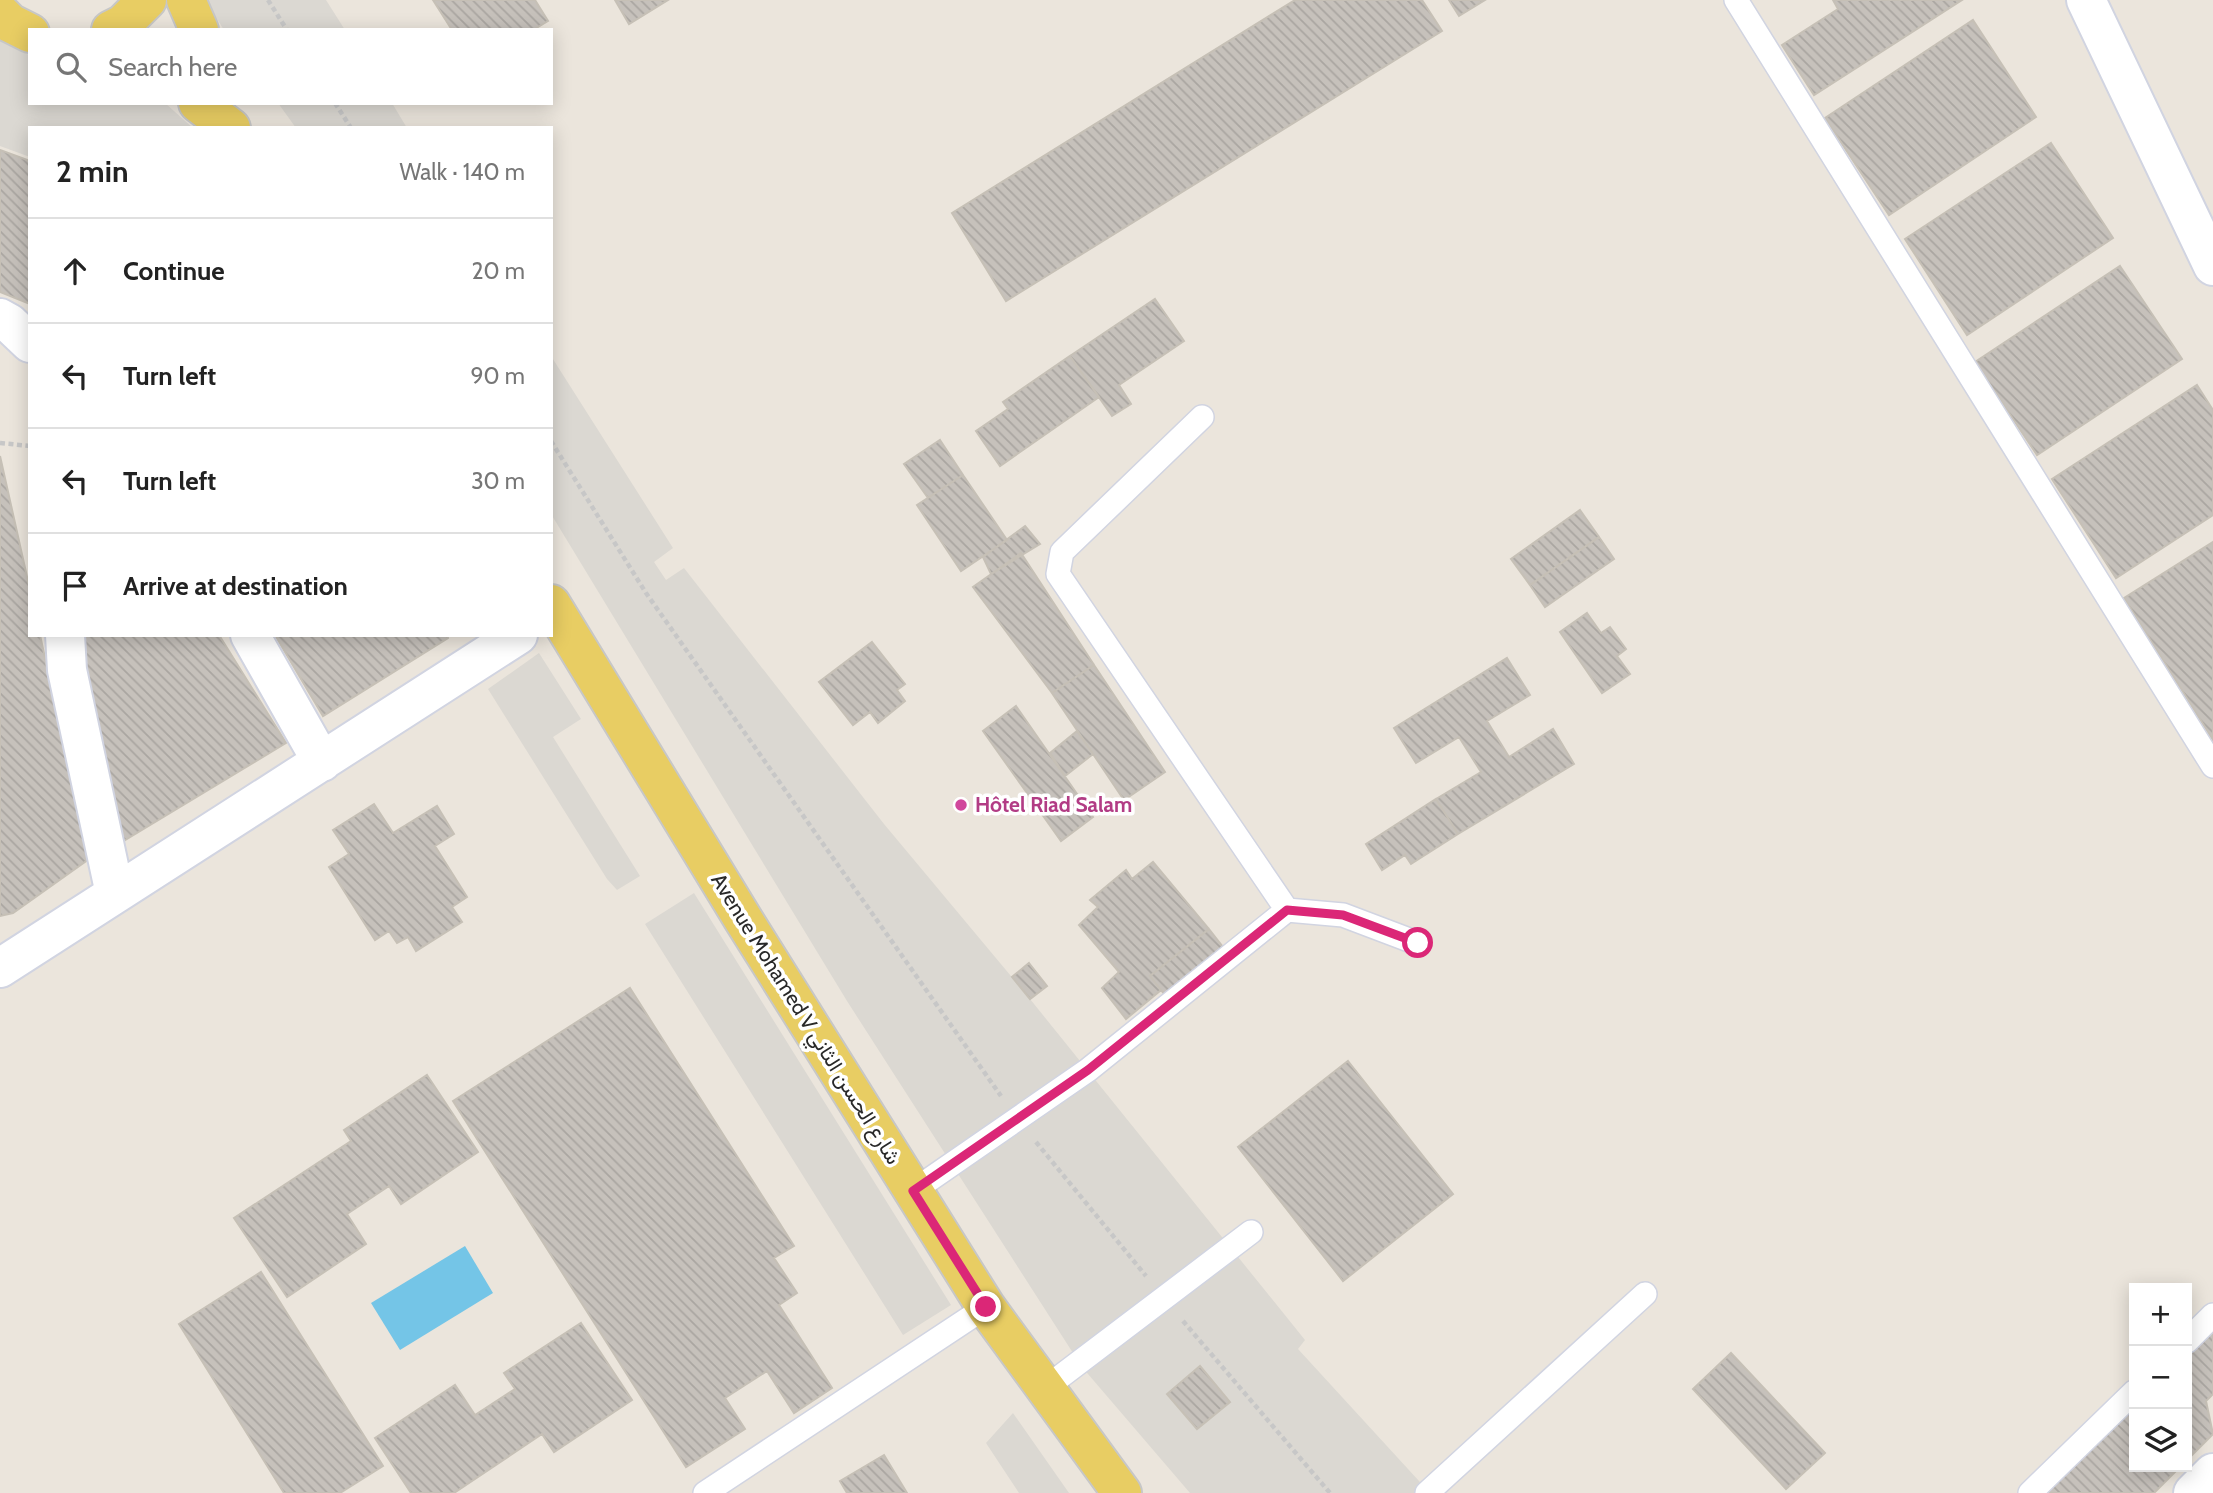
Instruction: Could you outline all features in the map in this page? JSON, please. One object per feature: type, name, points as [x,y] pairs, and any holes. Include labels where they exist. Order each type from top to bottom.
[{"type":"main road","points":[[115,28],[123,24],[147,0]]},
{"type":"main road","points":[[186,0],[198,28]]},
{"type":"main road","points":[[0,13],[10,23],[28,32]]},
{"type":"main road","points":[[201,105],[228,126]]},
{"type":"main road","points":[[232,105],[241,126]]},
{"type":"main road","name":"Avenue Mohamed V شارع الحسن الثاني","points":[[553,609],[986,1307],[1122,1493]]},
{"type":"street","points":[[2086,0],[2213,266]]},
{"type":"street","points":[[0,318],[28,341]]},
{"type":"street","points":[[65,637],[67,670],[115,894]]},
{"type":"street","points":[[251,637],[322,762]]},
{"type":"street","points":[[0,968],[515,637]]},
{"type":"street","points":[[2193,1493],[2213,1473]]},
{"type":"lane","points":[[1736,0],[2213,766]]},
{"type":"lane","points":[[1202,417],[1062,552],[1058,574],[1287,910]]},
{"type":"lane","points":[[913,1191],[1088,1070],[1287,910],[1343,915],[1418,943]]},
{"type":"lane","points":[[1044,1389],[1251,1231]]},
{"type":"lane","points":[[1427,1493],[1645,1294]]},
{"type":"lane","points":[[705,1493],[986,1307]]},
{"type":"lane","points":[[2192,1336],[2213,1315]]},
{"type":"lane","points":[[2030,1493],[2129,1397]]},
{"type":"path","points":[[268,0],[286,28]]},
{"type":"path","points":[[336,105],[350,126]]},
{"type":"path","points":[[0,443],[28,446]]},
{"type":"path","points":[[553,444],[646,593],[1017,1119],[1261,1416],[1330,1493]]},
{"type":"shaded area","points":[[205,0],[326,0],[344,28],[223,28]]},
{"type":"shaded area","points":[[0,35],[28,55],[28,105],[167,105],[191,126],[28,126],[28,156],[0,146]]},
{"type":"shaded area","points":[[279,105],[393,105],[406,126],[295,126]]},
{"type":"shaded area","points":[[553,359],[673,548],[654,562],[666,580],[684,568],[884,824],[1030,999],[1305,1340],[1298,1349],[1430,1493],[1190,1493],[1082,1367],[847,1001],[553,517]]},
{"type":"shaded area","points":[[539,653],[581,719],[553,737],[640,876],[617,890],[607,879],[488,689]]},
{"type":"shaded area","points":[[694,893],[951,1305],[903,1335],[645,924]]},
{"type":"shaded area","points":[[1013,1413],[1069,1493],[1019,1493],[986,1443]]},
{"type":"water","points":[[465,1246],[493,1293],[400,1350],[371,1303]]},
{"type":"building","points":[[433,0],[535,0],[548,21],[536,28],[451,28]]},
{"type":"building","points":[[615,0],[668,0],[629,24]]},
{"type":"building","points":[[1295,0],[1422,0],[1442,31],[1006,301],[952,213]]},
{"type":"building","points":[[1449,0],[1485,0],[1459,16]]},
{"type":"building","points":[[1833,0],[1962,0],[1814,95],[1782,45],[1838,9]]},
{"type":"building","points":[[1973,20],[2036,117],[1889,215],[1825,118]]},
{"type":"building","points":[[2051,143],[2113,238],[1967,335],[1905,239]]},
{"type":"building","points":[[0,150],[28,160],[28,303],[0,292]]},
{"type":"building","points":[[2120,266],[2182,359],[2037,455],[1975,362]]},
{"type":"building","points":[[1155,299],[1184,341],[1119,385],[1131,404],[1112,416],[1070,356]]},
{"type":"building","points":[[1070,356],[1099,397],[1000,466],[976,431],[1008,409],[1003,402]]},
{"type":"building","points":[[2197,385],[2213,410],[2213,515],[2116,578],[2052,479]]},
{"type":"building","points":[[940,440],[963,475],[928,498],[904,464]]},
{"type":"building","points":[[0,456],[28,581],[28,637],[40,637],[89,859],[13,913],[0,916]]},
{"type":"building","points":[[963,475],[1007,540],[961,571],[917,505]]},
{"type":"building","points":[[1580,510],[1599,537],[1530,585],[1511,559]]},
{"type":"building","points":[[1025,526],[1040,544],[991,574],[983,557]]},
{"type":"building","points":[[1599,537],[1614,559],[1545,607],[1530,585]]},
{"type":"building","points":[[2213,542],[2213,740],[2124,598]]},
{"type":"building","points":[[1021,553],[1094,665],[1052,693],[973,587]]},
{"type":"building","points":[[1587,613],[1601,633],[1610,627],[1626,649],[1617,656],[1630,674],[1602,693],[1560,632]]},
{"type":"building","points":[[79,637],[220,637],[286,743],[122,842]]},
{"type":"building","points":[[276,637],[448,637],[448,638],[323,716]]},
{"type":"building","points":[[872,642],[905,684],[897,690],[905,701],[878,723],[870,712],[853,725],[819,682]]},
{"type":"building","points":[[1507,658],[1530,695],[1487,721],[1509,757],[1553,729],[1574,764],[1458,834],[1436,799],[1481,772],[1459,737],[1416,763],[1394,728]]},
{"type":"building","points":[[1094,665],[1165,772],[1124,800],[1052,693]]},
{"type":"building","points":[[1016,706],[1093,817],[1061,841],[983,731]]},
{"type":"building","points":[[1077,731],[1093,754],[1065,776],[1050,753]]},
{"type":"building","points":[[1436,799],[1458,834],[1411,864],[1405,855],[1382,870],[1366,844]]},
{"type":"building","points":[[374,804],[393,833],[437,806],[454,834],[435,846],[467,897],[452,907],[462,922],[416,951],[408,937],[397,943],[389,931],[375,940],[329,867],[349,854],[333,830]]},
{"type":"building","points":[[1153,862],[1209,929],[1150,976],[1161,990],[1126,1019],[1102,988],[1119,972],[1079,925],[1098,907],[1090,900],[1126,870],[1132,879]]},
{"type":"building","points":[[1209,929],[1223,947],[1165,995],[1150,976]]},
{"type":"building","points":[[1029,963],[1047,986],[1030,999],[1012,977]]},
{"type":"building","points":[[630,988],[794,1246],[774,1258],[797,1293],[779,1305],[832,1388],[794,1413],[767,1371],[725,1398],[745,1429],[686,1467],[453,1101]]},
{"type":"building","points":[[1348,1061],[1453,1194],[1343,1281],[1238,1147]]},
{"type":"building","points":[[427,1075],[478,1152],[401,1204],[389,1186],[347,1214],[366,1244],[287,1297],[234,1218],[351,1141],[344,1130]]},
{"type":"building","points":[[261,1272],[383,1466],[340,1493],[284,1493],[179,1324]]},
{"type":"building","points":[[581,1323],[632,1400],[554,1452],[542,1434],[454,1493],[411,1493],[375,1438],[455,1385],[475,1415],[515,1389],[504,1373]]},
{"type":"building","points":[[2213,1325],[2213,1394],[2206,1401],[2213,1434],[2192,1455],[2192,1409],[2192,1346]]},
{"type":"building","points":[[1731,1353],[1825,1453],[1786,1489],[1693,1389]]},
{"type":"building","points":[[1200,1366],[1230,1402],[1197,1429],[1167,1394]]},
{"type":"building","points":[[2129,1408],[2129,1472],[2175,1472],[2154,1493],[2043,1493]]},
{"type":"building","points":[[884,1455],[907,1493],[847,1493],[840,1481]]},
{"type":"place","name":"Hôtel Riad Salam","points":[[961,805]]},
{"type":"route","points":[[986,1307],[913,1191],[1088,1070],[1287,910],[1343,915],[1418,943]]}]
